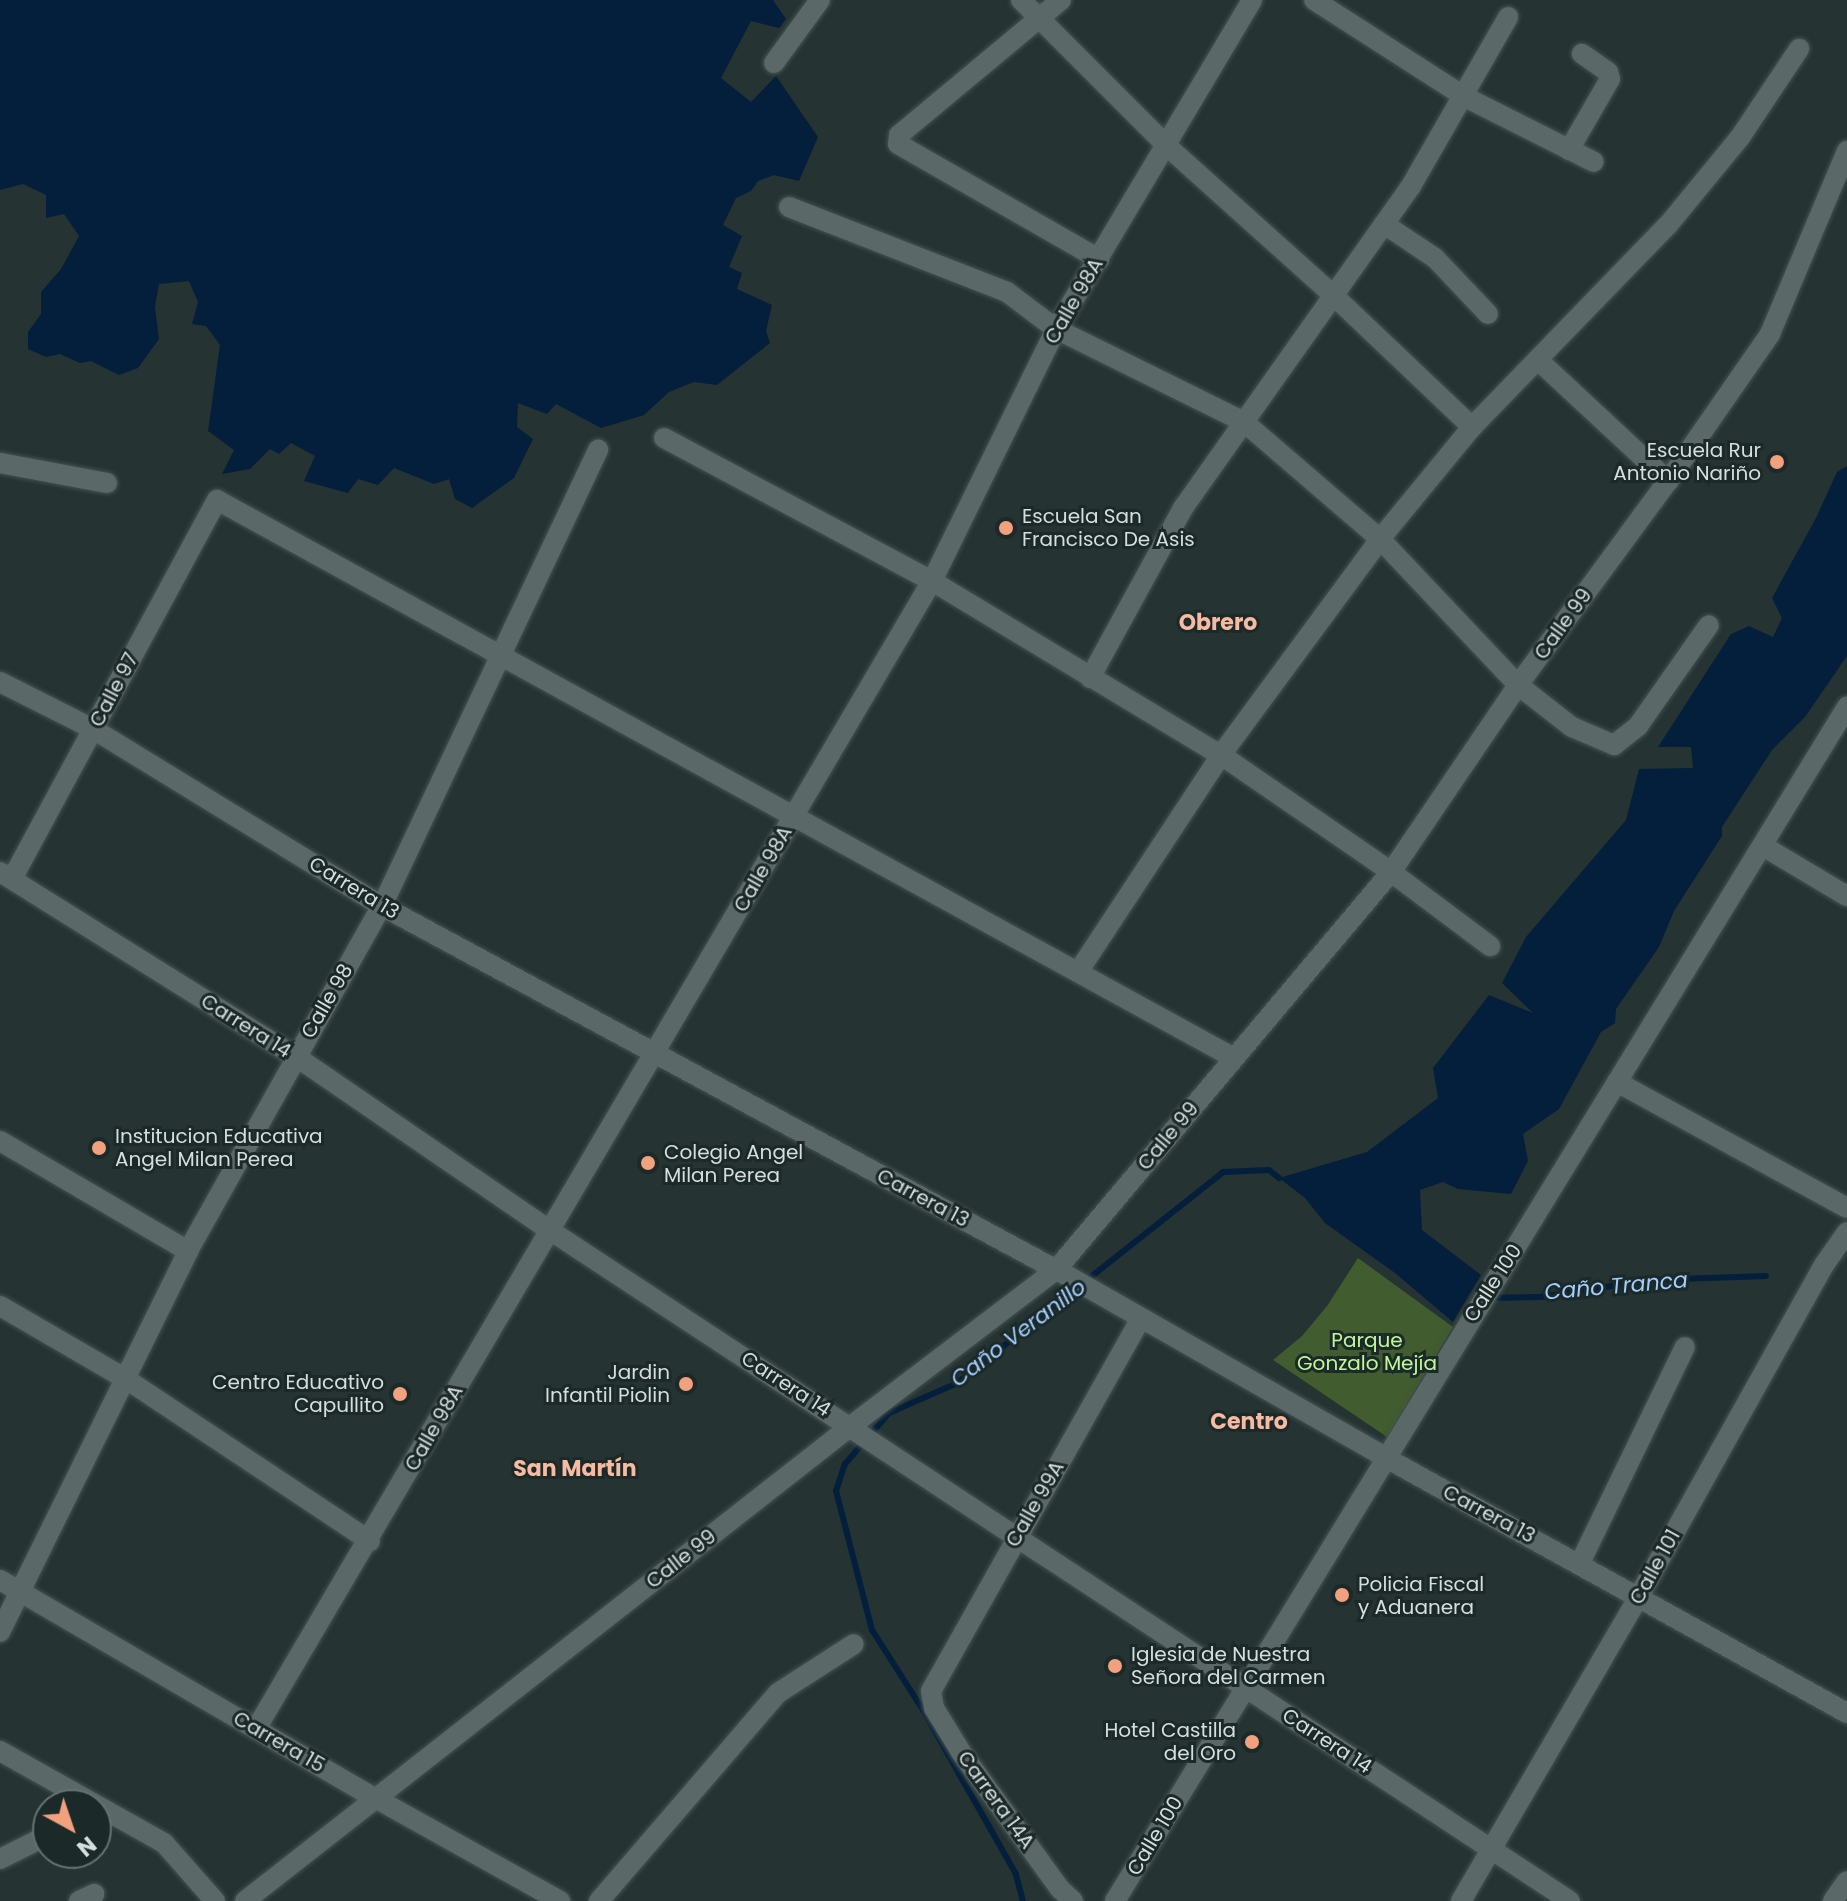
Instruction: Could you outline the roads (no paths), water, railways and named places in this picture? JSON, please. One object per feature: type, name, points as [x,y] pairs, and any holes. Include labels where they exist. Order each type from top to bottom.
[{"type":"street","points":[[774,63],[820,0]]},
{"type":"street","points":[[1021,0],[1167,146],[1333,295],[1472,427]]},
{"type":"street","points":[[1061,0],[899,135],[898,144],[1099,259]]},
{"type":"street","name":"Calle 98A","points":[[256,1729],[370,1541],[548,1229],[655,1056],[932,581],[1056,329],[1252,0]]},
{"type":"street","points":[[1314,0],[1465,97],[1594,162]]},
{"type":"street","points":[[1090,678],[1183,508],[1384,224],[1465,97],[1508,17]]},
{"type":"street","points":[[1078,972],[1221,755],[1380,539],[1472,427],[1668,225],[1741,136],[1799,49]]},
{"type":"street","points":[[1569,150],[1610,79],[1608,72],[1582,54]]},
{"type":"street","name":"Calle 99","points":[[245,1901],[1061,1272],[1234,1058],[1391,872],[1518,685],[1668,481],[1770,334],[1847,151]]},
{"type":"street","points":[[789,207],[1007,292],[1056,329],[1244,422],[1380,539],[1518,685],[1572,727],[1614,745],[1638,726],[1709,625]]},
{"type":"street","points":[[1384,224],[1435,258],[1488,314]]},
{"type":"street","points":[[1538,360],[1668,481]]},
{"type":"street","points":[[664,438],[932,581],[1221,755],[1391,872],[1490,946]]},
{"type":"street","name":"Calle 98","points":[[0,1632],[188,1251],[382,906],[598,450]]},
{"type":"street","points":[[0,463],[107,483]]},
{"type":"street","name":"Calle 97","points":[[6,876],[93,729],[217,500],[500,656]]},
{"type":"street","points":[[500,656],[1234,1058]]},
{"type":"street","name":"Carrera 13","points":[[0,682],[93,729],[382,906],[655,1056],[1061,1272],[1388,1459],[1847,1713]]},
{"type":"street","name":"Calle 100","points":[[1115,1901],[1847,707]]},
{"type":"street","points":[[1763,846],[1847,896]]},
{"type":"street","name":"Carrera 14","points":[[6,876],[295,1056],[548,1229],[1570,1901]]},
{"type":"street","points":[[1617,1082],[1847,1208]]},
{"type":"street","points":[[0,1141],[188,1251]]},
{"type":"street","name":"Calle 101","points":[[1461,1901],[1639,1596],[1824,1265],[1847,1232]]},
{"type":"street","points":[[0,1306],[126,1379],[370,1541]]},
{"type":"street","name":"Calle 99A","points":[[931,1691],[1141,1318]]},
{"type":"street","points":[[1580,1563],[1685,1347]]},
{"type":"street","name":"Carrera 15","points":[[0,1580],[375,1798],[560,1901]]},
{"type":"street","points":[[599,1901],[778,1693],[854,1644]]},
{"type":"street","name":"Carrera 14A","points":[[931,1691],[934,1708],[961,1752],[1060,1889],[1073,1901]]},
{"type":"street","points":[[0,1751],[64,1789]]},
{"type":"street","points":[[112,1817],[164,1843],[215,1901]]},
{"type":"street","points":[[0,1859],[32,1843]]},
{"type":"street","points":[[1833,1901],[1847,1881]]},
{"type":"water","points":[[0,0],[773,0],[786,19],[779,28],[751,21],[721,78],[751,102],[776,76],[818,137],[799,181],[774,175],[758,181],[751,191],[736,198],[723,225],[742,236],[729,267],[742,273],[737,289],[772,305],[766,331],[770,343],[717,385],[694,382],[669,392],[644,415],[601,428],[556,404],[547,414],[518,403],[517,427],[533,439],[514,478],[472,508],[455,499],[449,479],[434,484],[394,468],[378,485],[358,479],[348,493],[304,481],[315,456],[291,443],[279,454],[270,449],[250,469],[222,474],[234,450],[208,431],[220,345],[206,326],[192,324],[198,302],[189,281],[159,284],[155,307],[159,339],[138,368],[119,375],[91,361],[80,363],[60,354],[46,357],[28,349],[28,332],[41,314],[41,292],[61,269],[79,236],[64,214],[46,218],[46,195],[23,184],[0,190]]},
{"type":"water","points":[[1847,466],[1847,656],[1805,717],[1772,750],[1722,827],[1722,836],[1674,911],[1659,947],[1616,1009],[1615,1023],[1601,1032],[1559,1109],[1523,1134],[1528,1161],[1511,1194],[1458,1189],[1443,1182],[1420,1190],[1422,1230],[1481,1275],[1453,1322],[1395,1273],[1325,1223],[1305,1198],[1279,1178],[1367,1152],[1438,1098],[1433,1068],[1489,995],[1533,1013],[1502,983],[1526,937],[1626,820],[1639,769],[1693,768],[1691,747],[1658,747],[1731,634],[1749,626],[1773,637],[1782,618],[1772,598],[1816,518],[1837,472]]},
{"type":"waterway","name":"Caño Veranillo","points":[[1023,1901],[1016,1874],[923,1710],[872,1630],[836,1491],[845,1464],[889,1413],[957,1383],[1223,1172],[1269,1170],[1279,1178]]},
{"type":"waterway","name":"Caño Tranca","points":[[1491,1298],[1540,1297],[1651,1280],[1766,1276]]},
{"type":"place","name":"Escuela Rur Antonio Nariño","points":[[1777,462]]},
{"type":"place","name":"Escuela San Francisco De Asis","points":[[1006,528]]},
{"type":"place","name":"Institucion Educativa Angel Milan Perea","points":[[99,1148]]},
{"type":"place","name":"Colegio Angel Milan Perea","points":[[648,1163]]},
{"type":"place","name":"Jardin Infantil Piolin","points":[[686,1384]]},
{"type":"place","name":"Centro Educativo Capullito","points":[[400,1394]]},
{"type":"place","name":"Policia Fiscal y Aduanera","points":[[1342,1595]]},
{"type":"place","name":"Iglesia de Nuestra Señora del Carmen","points":[[1115,1666]]},
{"type":"place","name":"Hotel Castilla del Oro","points":[[1252,1742]]},
{"type":"district","name":"Obrero","points":[[1218,623]]},
{"type":"district","name":"Centro","points":[[1249,1422]]},
{"type":"district","name":"San Martín","points":[[575,1469]]},
{"type":"park label","name":"Parque Gonzalo Mejía","points":[[1367,1352]]}]
